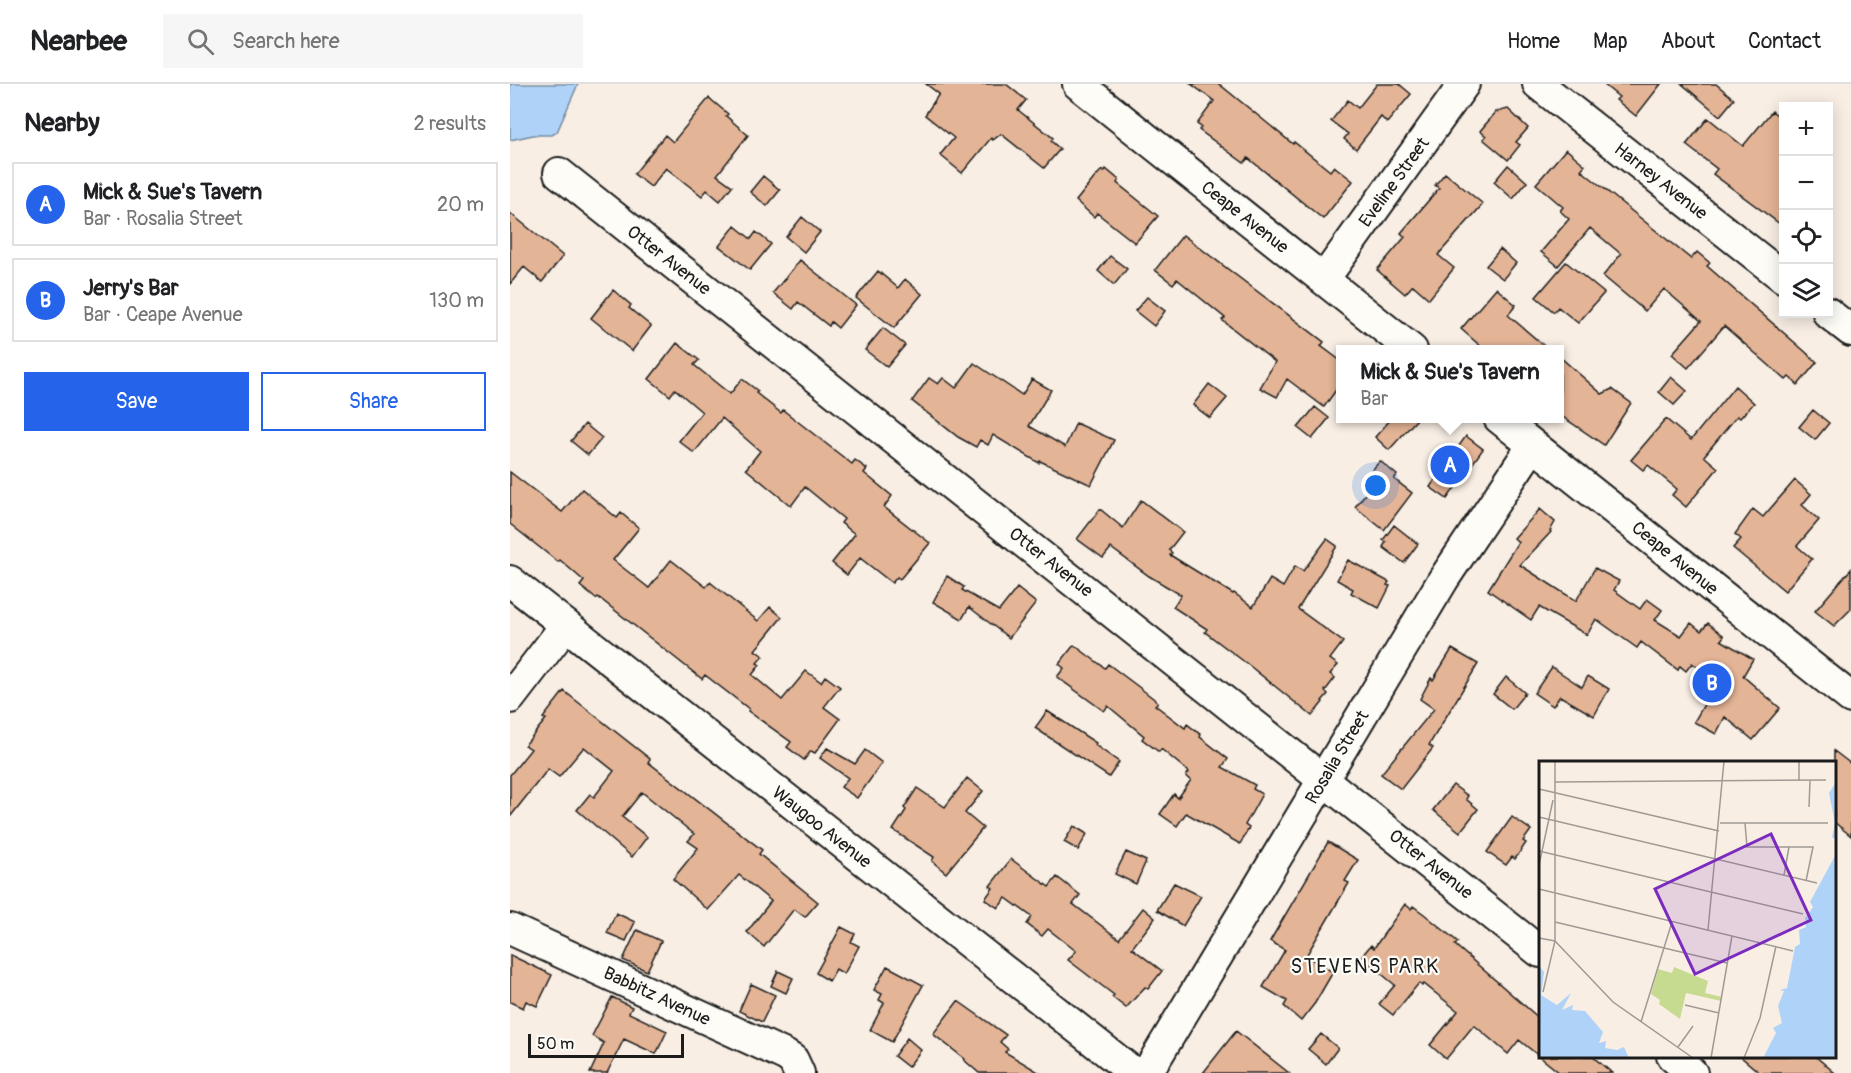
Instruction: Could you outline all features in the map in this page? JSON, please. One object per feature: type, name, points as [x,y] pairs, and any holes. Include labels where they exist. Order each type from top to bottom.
[{"type":"street","name":"Ceape Avenue","points":[[1078,84],[1406,345]]},
{"type":"street","name":"Eveline Street","points":[[1324,279],[1464,84]]},
{"type":"street","name":"Harney Avenue","points":[[1538,84],[1779,274]]},
{"type":"street","name":"Otter Avenue","points":[[559,173],[1539,951]]},
{"type":"street","points":[[1833,318],[1851,331]]},
{"type":"street","name":"Ceape Avenue","points":[[1506,423],[1845,682]]},
{"type":"street","name":"Rosalia Street","points":[[1148,1073],[1443,580],[1533,445]]},
{"type":"street","name":"Waugoo Avenue","points":[[510,581],[1134,1073]]},
{"type":"street","points":[[510,698],[566,625]]},
{"type":"street","name":"Babbitz Avenue","points":[[510,929],[785,1055],[793,1060],[799,1071]]},
{"type":"street","points":[[1674,1058],[1692,1073]]},
{"type":"water","points":[[510,84],[578,84],[557,132],[552,135],[533,135],[510,140]]},
{"type":"building","points":[[926,84],[1006,84],[1026,100],[1018,110],[1053,138],[1051,141],[1060,149],[1044,168],[1001,134],[993,140],[991,138],[962,173],[940,155],[954,138],[925,115],[939,94]]},
{"type":"building","points":[[1191,84],[1219,84],[1330,171],[1334,166],[1353,181],[1323,219],[1248,158],[1244,163],[1199,130],[1201,127],[1197,124],[1214,101]]},
{"type":"building","points":[[1377,84],[1399,84],[1411,94],[1387,123],[1381,117],[1356,149],[1344,139],[1348,134],[1331,121],[1348,100],[1358,108]]},
{"type":"building","points":[[1603,84],[1661,84],[1636,116],[1616,100],[1619,97]]},
{"type":"building","points":[[1682,84],[1716,84],[1734,99],[1720,116]]},
{"type":"building","points":[[709,98],[748,135],[717,175],[732,186],[720,201],[707,190],[702,196],[666,168],[651,187],[634,174],[665,135],[673,142]]},
{"type":"building","points":[[1508,109],[1528,128],[1516,142],[1520,145],[1508,160],[1483,139],[1486,136],[1480,131],[1496,112]]},
{"type":"building","points":[[1772,111],[1779,117],[1779,223],[1713,174],[1717,169],[1686,145],[1708,118],[1743,146]]},
{"type":"building","points":[[1566,149],[1585,165],[1581,170],[1691,259],[1697,252],[1710,263],[1707,266],[1817,362],[1798,385],[1789,377],[1786,380],[1724,326],[1688,368],[1672,354],[1701,321],[1664,289],[1645,311],[1603,276],[1621,254],[1590,228],[1558,266],[1541,252],[1569,219],[1560,211],[1563,207],[1536,184]]},
{"type":"building","points":[[1508,165],[1527,182],[1513,199],[1494,182]]},
{"type":"building","points":[[1106,169],[1119,180],[1117,183],[1158,216],[1135,243],[1097,213],[1094,217],[1076,201],[1096,176]]},
{"type":"building","points":[[1445,173],[1483,204],[1438,255],[1454,268],[1429,299],[1413,285],[1405,294],[1377,270],[1405,237],[1401,233],[1439,188],[1435,185]]},
{"type":"building","points":[[763,176],[780,190],[767,206],[750,192]]},
{"type":"building","points":[[510,213],[563,256],[542,282],[524,267],[510,284]]},
{"type":"building","points":[[802,217],[820,232],[804,252],[786,237]]},
{"type":"building","points":[[735,226],[751,239],[756,232],[771,244],[750,270],[719,246]]},
{"type":"building","points":[[1183,235],[1324,342],[1321,346],[1336,357],[1336,390],[1324,407],[1287,379],[1277,397],[1260,388],[1275,362],[1222,320],[1225,318],[1177,279],[1173,284],[1155,270]]},
{"type":"building","points":[[1500,249],[1516,263],[1503,279],[1486,266]]},
{"type":"building","points":[[1110,256],[1127,269],[1114,285],[1098,271]]},
{"type":"building","points":[[800,260],[856,305],[838,328],[831,322],[829,326],[798,302],[793,309],[773,293]]},
{"type":"building","points":[[1566,262],[1604,293],[1578,323],[1558,307],[1554,312],[1536,297]]},
{"type":"building","points":[[878,271],[898,288],[905,279],[922,294],[894,328],[856,298]]},
{"type":"building","points":[[1496,288],[1516,305],[1508,315],[1543,345],[1479,345],[1461,329]]},
{"type":"building","points":[[613,290],[631,305],[629,308],[651,326],[632,351],[591,318]]},
{"type":"building","points":[[1147,297],[1165,311],[1154,326],[1135,311]]},
{"type":"building","points":[[883,328],[905,345],[887,367],[865,350]]},
{"type":"building","points":[[677,343],[699,360],[694,365],[730,394],[742,379],[781,413],[783,410],[852,464],[855,460],[867,469],[864,473],[892,496],[884,507],[930,543],[900,579],[897,577],[892,583],[860,558],[847,575],[832,563],[855,534],[841,523],[844,519],[805,487],[791,506],[746,469],[760,451],[722,418],[694,453],[679,441],[702,412],[675,389],[670,396],[649,379]]},
{"type":"building","points":[[1564,361],[1602,394],[1612,389],[1631,403],[1604,445],[1564,418]]},
{"type":"building","points":[[974,363],[1022,395],[1032,379],[1051,390],[1029,426],[1065,447],[1076,423],[1114,440],[1091,485],[1040,461],[1039,463],[993,435],[988,445],[980,440],[976,447],[958,437],[912,401],[929,378],[938,384],[943,378],[956,388]]},
{"type":"building","points":[[1671,377],[1687,391],[1674,405],[1659,392]]},
{"type":"building","points":[[1209,384],[1227,398],[1210,418],[1193,405]]},
{"type":"building","points":[[1735,386],[1754,403],[1740,418],[1737,416],[1704,456],[1718,468],[1686,507],[1672,495],[1677,489],[1648,465],[1643,470],[1631,460],[1666,419],[1691,440]]},
{"type":"building","points":[[1315,407],[1329,418],[1312,439],[1298,428]]},
{"type":"building","points":[[1813,410],[1829,423],[1815,440],[1799,427]]},
{"type":"building","points":[[1388,423],[1413,423],[1389,450],[1375,437]]},
{"type":"building","points":[[585,424],[602,438],[588,455],[571,441]]},
{"type":"building","points":[[1466,436],[1483,449],[1447,499],[1430,487]]},
{"type":"building","points":[[1380,461],[1397,475],[1394,479],[1412,493],[1384,530],[1355,507],[1373,484],[1365,478]]},
{"type":"building","points":[[510,472],[562,512],[582,489],[617,518],[621,513],[639,528],[613,560],[649,588],[671,560],[706,587],[710,582],[758,621],[770,607],[782,617],[755,650],[763,656],[757,663],[760,665],[752,675],[782,700],[806,671],[821,682],[825,676],[840,687],[824,707],[840,719],[815,753],[811,751],[804,760],[787,747],[791,742],[748,711],[749,709],[705,675],[702,679],[598,597],[596,599],[580,586],[584,581],[560,560],[558,562],[510,524]]},
{"type":"building","points":[[1795,480],[1811,494],[1802,505],[1819,520],[1797,546],[1812,559],[1785,591],[1733,548],[1741,539],[1735,534],[1753,509],[1763,517]]},
{"type":"building","points":[[1141,500],[1183,532],[1169,550],[1172,553],[1170,555],[1253,607],[1270,579],[1283,587],[1295,566],[1303,571],[1327,539],[1337,546],[1298,609],[1343,642],[1330,659],[1338,665],[1330,674],[1335,678],[1325,691],[1328,694],[1312,716],[1205,632],[1207,629],[1173,607],[1181,595],[1149,576],[1111,548],[1103,558],[1077,539],[1100,509],[1123,528]]},
{"type":"building","points":[[1540,509],[1555,522],[1551,532],[1520,565],[1576,601],[1595,568],[1619,581],[1614,590],[1640,609],[1647,599],[1662,610],[1655,620],[1681,636],[1691,623],[1701,631],[1708,623],[1724,636],[1721,640],[1753,659],[1743,676],[1780,708],[1753,740],[1725,717],[1716,734],[1694,722],[1717,682],[1692,663],[1686,671],[1680,666],[1678,670],[1641,642],[1637,648],[1596,619],[1587,635],[1539,607],[1531,620],[1488,590],[1518,542],[1514,538]]},
{"type":"building","points":[[1394,525],[1418,544],[1404,563],[1383,547],[1386,542],[1383,540]]},
{"type":"building","points":[[1348,560],[1389,582],[1387,585],[1390,586],[1379,608],[1351,593],[1353,589],[1337,580]]},
{"type":"building","points":[[1851,569],[1851,609],[1834,626],[1815,611]]},
{"type":"building","points":[[947,576],[964,587],[962,590],[999,611],[1017,588],[1036,603],[1009,638],[969,607],[962,619],[933,602]]},
{"type":"building","points":[[1074,645],[1105,668],[1108,664],[1158,702],[1155,705],[1185,728],[1187,724],[1228,759],[1222,767],[1255,785],[1253,789],[1262,794],[1245,825],[1249,828],[1240,844],[1186,813],[1177,826],[1160,814],[1174,794],[1178,798],[1191,780],[1186,776],[1189,772],[1161,749],[1159,752],[1142,739],[1144,736],[1108,706],[1104,711],[1057,677],[1064,668],[1059,664]]},
{"type":"building","points":[[1452,649],[1478,664],[1429,745],[1433,748],[1401,789],[1381,774],[1434,709],[1420,699],[1431,678],[1433,680]]},
{"type":"building","points":[[1552,667],[1582,687],[1588,676],[1609,689],[1594,716],[1560,696],[1553,706],[1534,693]]},
{"type":"building","points":[[1506,677],[1525,693],[1512,709],[1493,694]]},
{"type":"building","points":[[564,691],[650,759],[648,762],[762,850],[759,854],[818,902],[805,917],[794,909],[764,947],[747,932],[771,901],[739,875],[708,910],[673,879],[698,848],[688,841],[694,834],[642,792],[622,817],[647,837],[632,857],[577,810],[590,794],[594,797],[614,771],[584,747],[559,777],[548,769],[510,817],[510,775],[531,749],[525,745],[546,719],[543,718]]},
{"type":"building","points":[[1047,711],[1096,743],[1095,745],[1119,762],[1109,777],[1035,728]]},
{"type":"building","points":[[827,748],[855,764],[865,750],[882,763],[857,798],[841,787],[848,778],[820,758]]},
{"type":"building","points":[[1834,751],[1851,764],[1851,836],[1836,824],[1836,761],[1834,761]]},
{"type":"building","points":[[967,778],[983,791],[965,813],[983,828],[946,873],[932,861],[934,857],[893,830],[917,788],[945,807]]},
{"type":"building","points":[[1453,785],[1468,796],[1466,799],[1478,809],[1460,832],[1433,810]]},
{"type":"building","points":[[1512,817],[1531,830],[1523,841],[1526,843],[1515,859],[1512,857],[1506,865],[1487,852]]},
{"type":"building","points":[[1074,826],[1087,834],[1078,850],[1064,842]]},
{"type":"building","points":[[1328,842],[1358,860],[1345,881],[1349,883],[1306,956],[1333,972],[1315,1003],[1301,1021],[1284,1006],[1287,1001],[1263,987],[1285,950],[1270,941]]},
{"type":"building","points":[[1126,852],[1146,861],[1136,884],[1115,874]]},
{"type":"building","points":[[1011,859],[1049,887],[1057,877],[1080,895],[1073,904],[1119,939],[1143,908],[1155,918],[1132,948],[1162,971],[1148,989],[1145,987],[1126,1008],[1112,997],[1114,995],[1068,960],[1076,951],[1048,929],[1042,936],[1027,924],[1032,917],[1006,898],[998,908],[985,899],[993,888],[990,886]]},
{"type":"building","points":[[1174,883],[1201,896],[1183,926],[1157,910]]},
{"type":"building","points":[[1405,904],[1411,909],[1413,906],[1458,942],[1455,945],[1539,1018],[1539,1056],[1519,1040],[1508,1054],[1474,1025],[1446,1059],[1430,1045],[1458,1011],[1424,984],[1422,986],[1419,983],[1393,1015],[1379,1004],[1395,985],[1361,957],[1371,945],[1374,948]]},
{"type":"building","points":[[616,913],[635,922],[626,941],[607,933]]},
{"type":"building","points":[[841,927],[855,934],[851,942],[859,946],[844,974],[836,969],[829,981],[816,973]]},
{"type":"building","points":[[637,930],[661,941],[647,971],[623,960]]},
{"type":"building","points":[[510,955],[552,975],[537,1006],[526,1001],[523,1008],[510,1002]]},
{"type":"building","points":[[887,966],[923,985],[892,1042],[870,1030],[884,1003],[879,1000],[882,994],[874,990]]},
{"type":"building","points":[[778,971],[793,978],[786,993],[771,986]]},
{"type":"building","points":[[751,984],[775,995],[762,1022],[739,1011]]},
{"type":"building","points":[[612,997],[632,1007],[629,1013],[667,1031],[656,1054],[624,1039],[607,1073],[590,1073],[604,1043],[592,1036]]},
{"type":"building","points":[[958,1001],[1006,1035],[1000,1042],[1008,1049],[1005,1052],[1040,1073],[979,1073],[933,1034]]},
{"type":"building","points":[[1236,1031],[1289,1073],[1203,1073]]},
{"type":"building","points":[[1321,1034],[1338,1048],[1326,1064],[1308,1049]]},
{"type":"building","points":[[907,1038],[921,1050],[908,1067],[894,1056]]},
{"type":"building","points":[[1541,1058],[1594,1058],[1612,1073],[1560,1073]]},
{"type":"building","points":[[1742,1058],[1817,1058],[1835,1073],[1760,1073]]},
{"type":"place","name":"Mick & Sue's Tavern","points":[[1450,465]]},
{"type":"place","name":"Jerry's Bar","points":[[1712,683]]},
{"type":"district","name":"STEVENS PARK","points":[[1365,966]]}]
